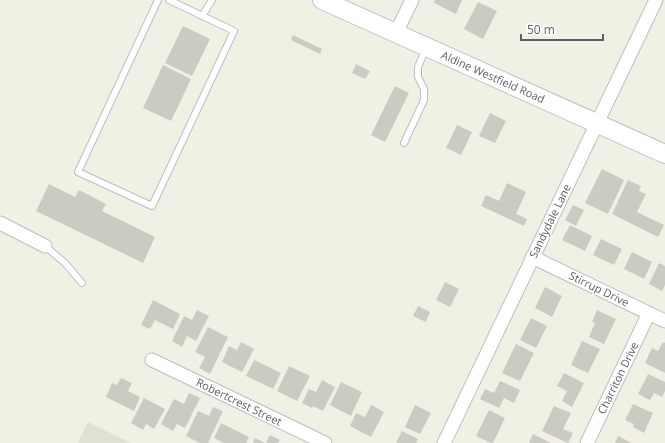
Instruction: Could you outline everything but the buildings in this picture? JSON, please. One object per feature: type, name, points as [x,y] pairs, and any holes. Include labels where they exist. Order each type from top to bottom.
[{"type":"main road","name":"Aldine Westfield Road","points":[[322,0],[665,154]]},
{"type":"street","points":[[396,33],[412,0]]},
{"type":"street","name":"Sandydale Lane","points":[[444,443],[656,0]]},
{"type":"street","points":[[0,223],[45,246]]},
{"type":"street","name":"Stirrup Drive","points":[[532,257],[665,321]]},
{"type":"street","name":"Charriton Drive","points":[[587,443],[649,313]]},
{"type":"street","name":"Robertcrest Street","points":[[152,360],[326,443]]},
{"type":"lane","points":[[158,0],[78,172],[152,206],[234,31],[169,0]]},
{"type":"lane","points":[[202,16],[212,0]]},
{"type":"lane","points":[[404,143],[424,100],[424,89],[418,77],[418,67],[426,47]]},
{"type":"lane","points":[[45,246],[82,282]]},
{"type":"shaded area","points":[[88,422],[131,443],[78,443]]}]
